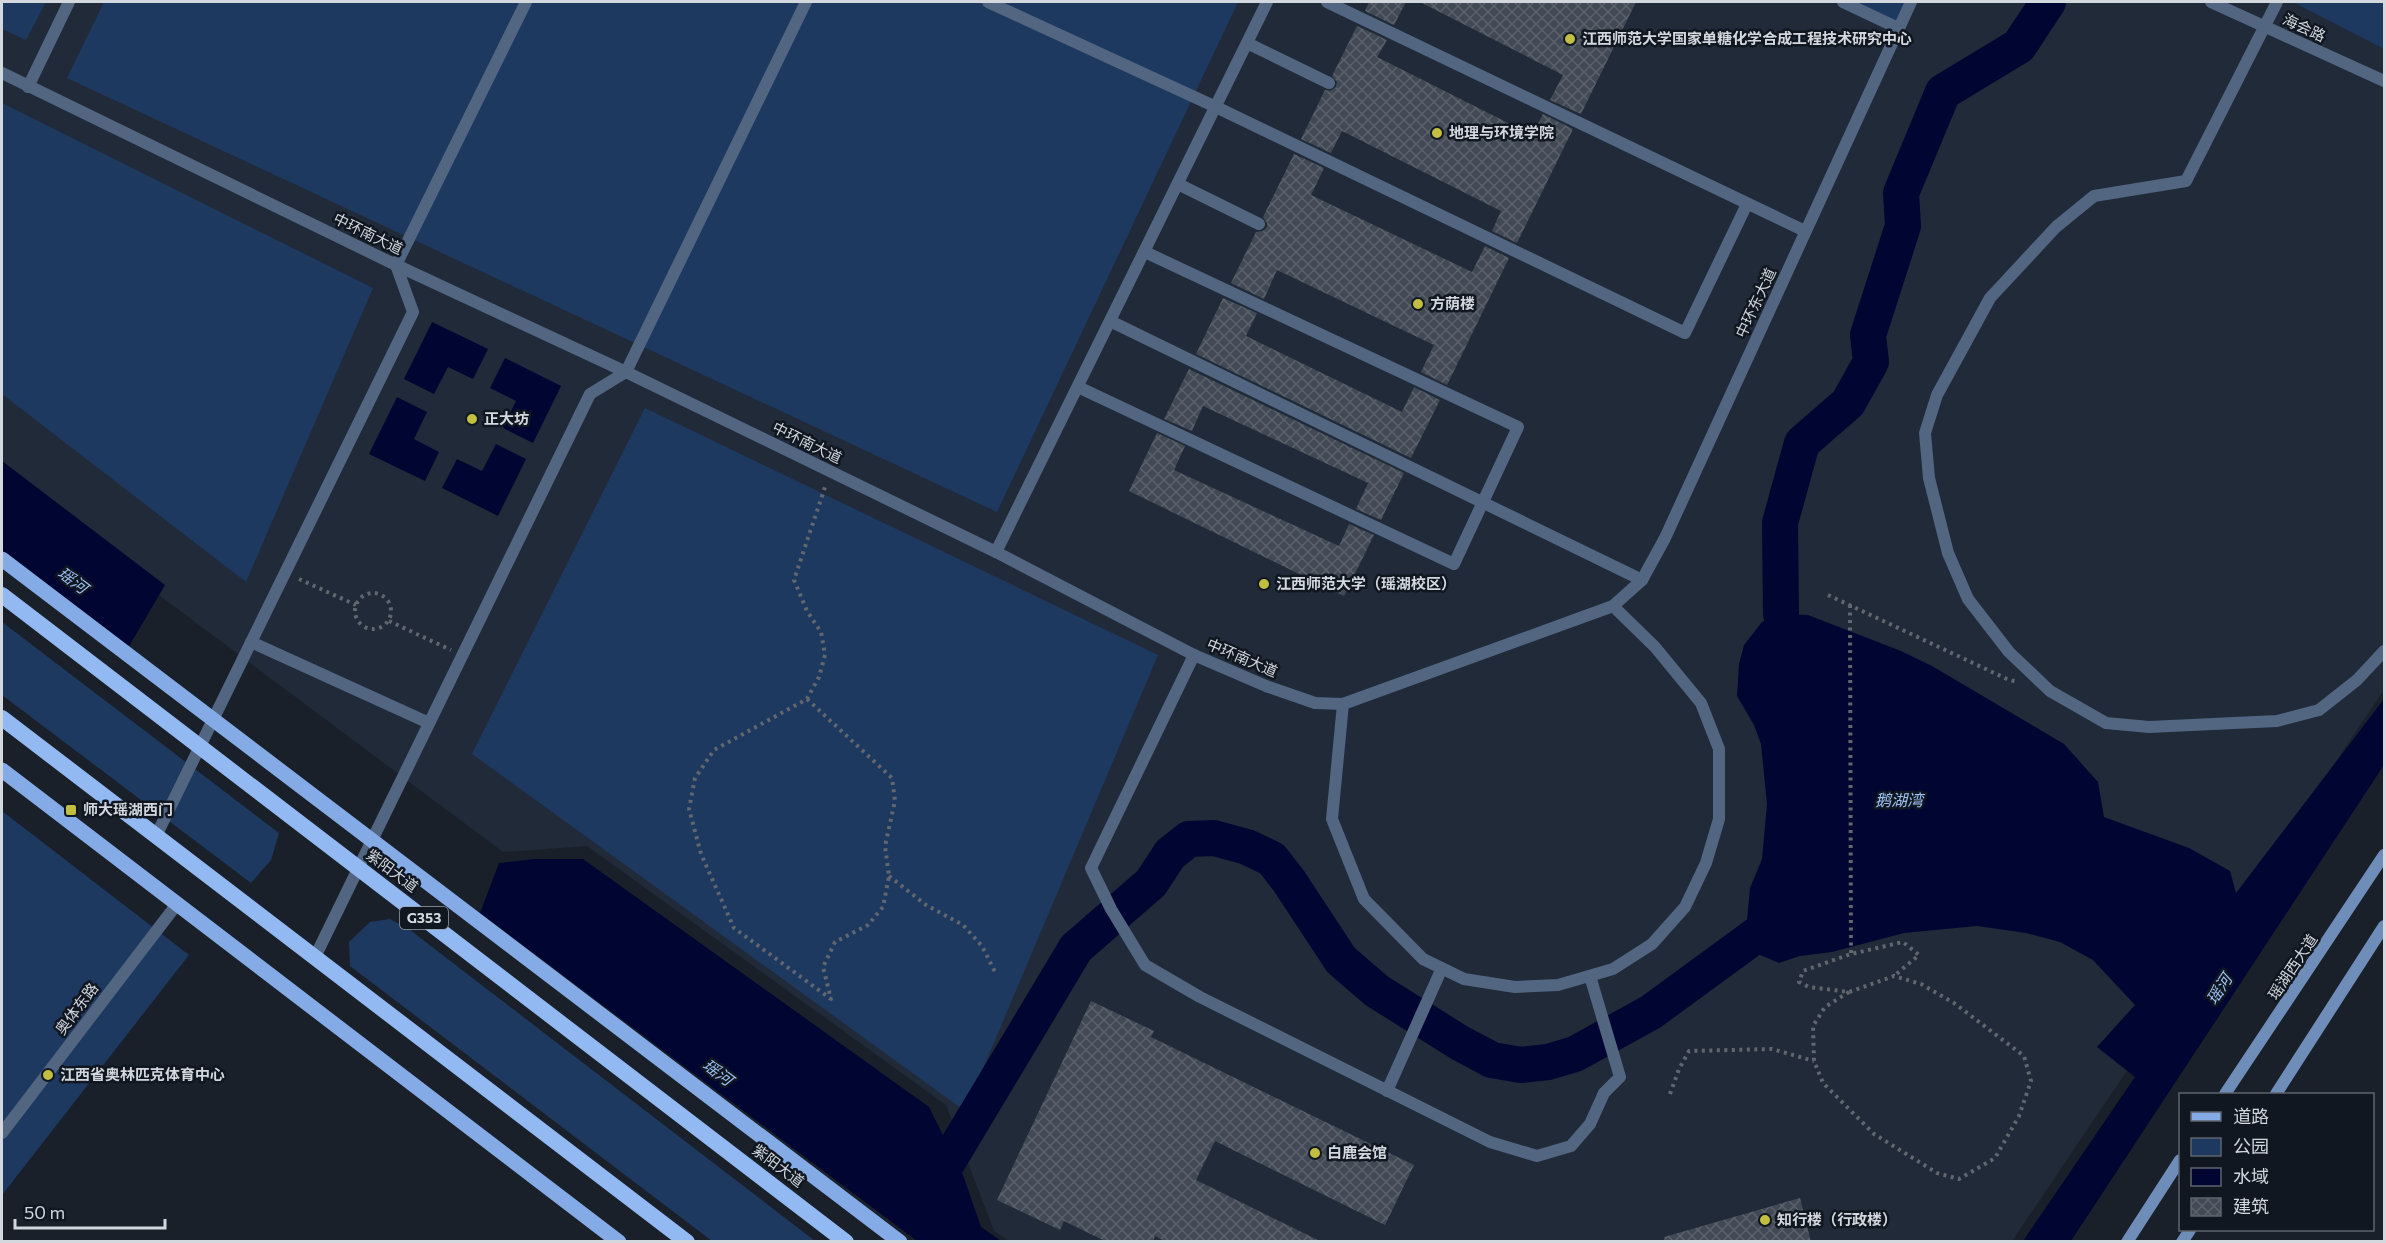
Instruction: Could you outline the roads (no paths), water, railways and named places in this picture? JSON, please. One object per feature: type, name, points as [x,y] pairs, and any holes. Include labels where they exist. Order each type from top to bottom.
[{"type":"highway","name":"紫阳大道","points":[[2,595],[846,1242]]},
{"type":"highway","points":[[2,718],[687,1242]]},
{"type":"main road","points":[[2,559],[900,1242]]},
{"type":"main road","points":[[2,770],[619,1242]]},
{"type":"main road","name":"瑶湖西大道","points":[[2226,1093],[2385,855]]},
{"type":"main road","points":[[2277,1093],[2385,926]]},
{"type":"main road","points":[[2127,1242],[2179,1163]]},
{"type":"street","points":[[28,87],[69,2]]},
{"type":"street","points":[[156,836],[413,312],[396,265],[526,2]]},
{"type":"street","points":[[315,957],[590,394],[626,372],[806,2]]},
{"type":"street","points":[[988,2],[1216,106],[1685,333],[1747,204]]},
{"type":"street","points":[[996,552],[1267,2]]},
{"type":"street","points":[[1327,2],[1805,231]]},
{"type":"street","points":[[1843,2],[1898,28]]},
{"type":"street","name":"中环东大道","points":[[1613,606],[1642,580],[1665,538],[1911,2]]},
{"type":"street","name":"海会路","points":[[2211,2],[2385,81]]},
{"type":"street","points":[[2277,2],[2186,181],[2094,196],[2056,226],[1990,298],[1937,395],[1925,433],[1929,478],[1948,553],[1968,599],[2009,652],[2050,691],[2106,723],[2149,727],[2277,721],[2319,710],[2357,680],[2385,651]]},
{"type":"street","points":[[1247,43],[1329,83]]},
{"type":"street","name":"中环南大道","points":[[2,73],[396,265],[626,372],[996,552],[1194,655],[1266,686],[1315,703],[1343,704],[1613,606]]},
{"type":"street","points":[[1178,184],[1259,224]]},
{"type":"street","points":[[1078,387],[1454,564],[1518,427],[1145,252]]},
{"type":"street","points":[[1110,321],[1642,580]]},
{"type":"street","points":[[1343,704],[1332,819],[1364,899],[1423,959],[1464,979],[1515,987],[1558,985],[1613,969],[1652,944],[1685,907],[1706,863],[1719,819],[1719,749],[1701,703],[1655,648],[1613,606]]},
{"type":"street","points":[[251,642],[429,723]]},
{"type":"street","points":[[1194,655],[1091,868],[1111,909],[1145,965],[1200,997],[1490,1142],[1537,1156],[1571,1146],[1590,1124],[1604,1093],[1620,1077],[1590,976]]},
{"type":"street","name":"奥体东路","points":[[2,1133],[177,904]]},
{"type":"street","points":[[1387,1091],[1442,968]]},
{"type":"water","points":[[432,322],[488,349],[473,379],[448,367],[434,394],[404,379]]},
{"type":"water","points":[[505,358],[561,386],[533,443],[503,428],[516,401],[490,388]]},
{"type":"water","points":[[397,397],[427,412],[414,439],[439,452],[425,481],[369,454]]},
{"type":"water","points":[[496,444],[526,459],[498,516],[442,488],[457,459],[482,471]]},
{"type":"water","name":"瑶河","points":[[2,461],[165,585],[128,648],[2,551]]},
{"type":"water","name":"鹅湖湾","points":[[1781,614],[1808,615],[1901,651],[1932,666],[2064,744],[2098,782],[2104,817],[2189,848],[2230,871],[2236,893],[2384,699],[2384,765],[2071,1241],[2023,1241],[2135,1077],[2097,1047],[2135,1005],[2093,960],[2060,942],[2026,933],[1977,926],[1904,933],[1832,952],[1800,956],[1779,963],[1758,954],[1746,931],[1750,888],[1762,859],[1767,804],[1761,744],[1754,725],[1737,696],[1739,664],[1744,645],[1762,622]]},
{"type":"water","name":"瑶河","points":[[534,859],[583,859],[929,1107],[963,1175],[981,1227],[1001,1241],[917,1241],[480,913],[499,863]]},
{"type":"waterway","points":[[1781,614],[1780,523],[1802,443],[1848,403],[1871,362],[1868,335],[1903,226],[1901,193],[1943,92],[2019,46],[2048,2]]},
{"type":"waterway","points":[[928,1195],[1076,948],[1151,883],[1170,854],[1189,839],[1214,838],[1247,847],[1272,859],[1341,960],[1377,991],[1460,1043],[1492,1060],[1521,1065],[1548,1062],[1575,1054],[1651,1012],[1789,911]]},
{"type":"place","name":"江西师范大学国家单糖化学合成工程技术研究中心","points":[[1570,39]]},
{"type":"place","name":"地理与环境学院","points":[[1437,133]]},
{"type":"place","name":"方荫楼","points":[[1418,304]]},
{"type":"place","name":"正大坊","points":[[472,419]]},
{"type":"place","name":"江西师范大学（瑶湖校区）","points":[[1264,584]]},
{"type":"place","name":"师大瑶湖西门","points":[[71,810]]},
{"type":"place","name":"江西省奥林匹克体育中心","points":[[48,1075]]},
{"type":"place","name":"白鹿会馆","points":[[1315,1153]]},
{"type":"place","name":"知行楼（行政楼）","points":[[1765,1220]]}]
